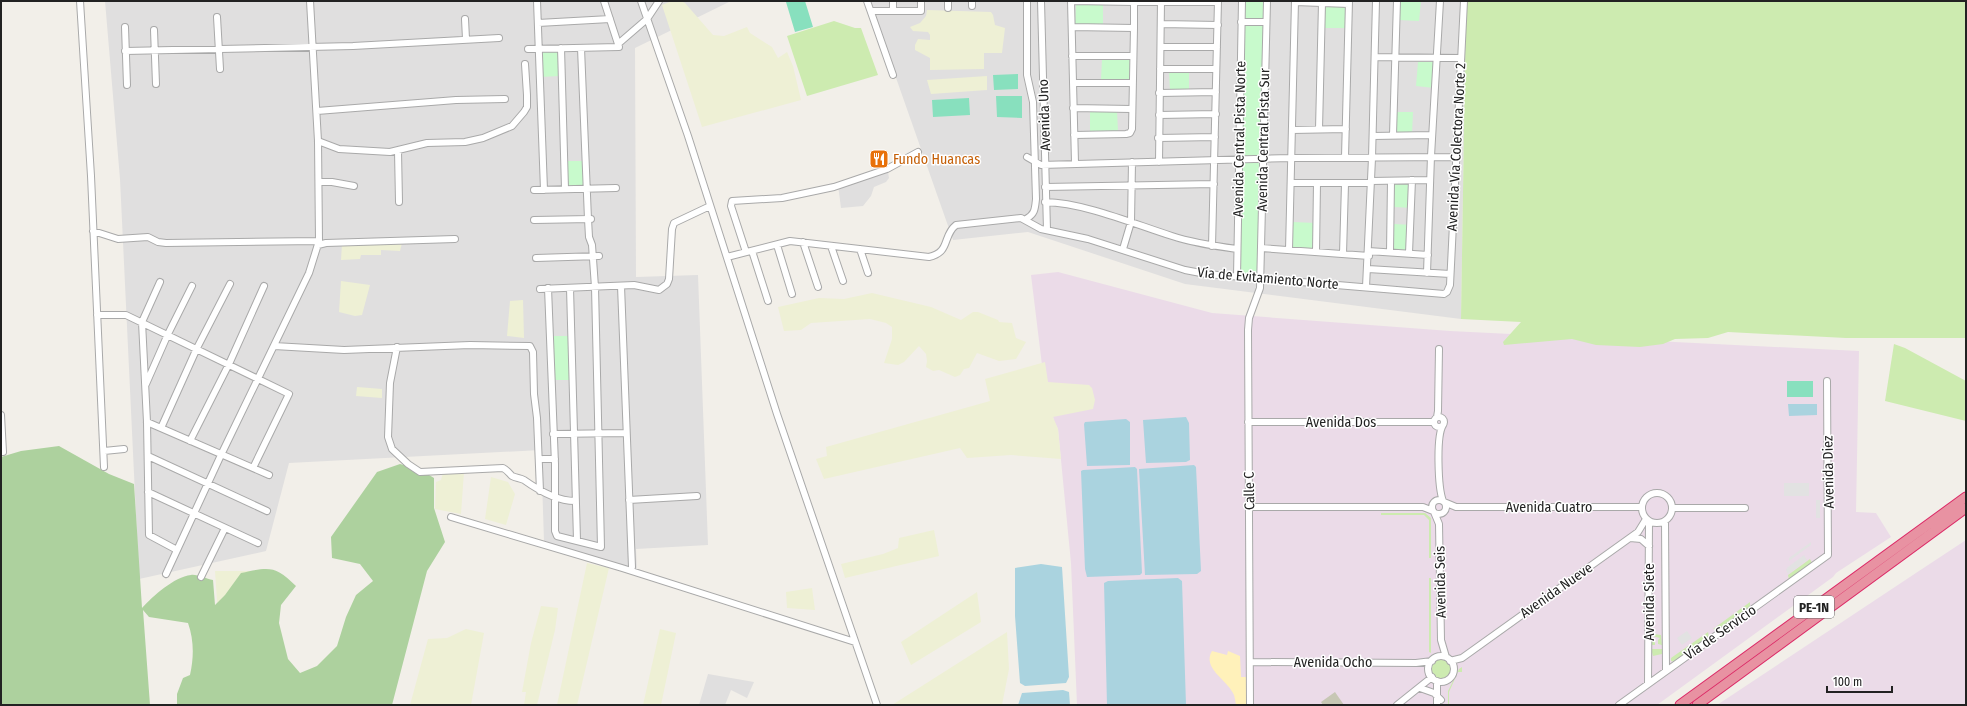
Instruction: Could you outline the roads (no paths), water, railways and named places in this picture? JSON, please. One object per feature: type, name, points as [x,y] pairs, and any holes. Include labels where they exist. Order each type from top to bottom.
[{"type":"highway","points":[[1948,508],[1966,491]]},
{"type":"highway","name":"PE-1N","points":[[1680,705],[1948,508],[1966,497]]},
{"type":"highway","name":"PE-1N","points":[[1697,705],[1966,508]]},
{"type":"highway","points":[[1941,526],[1966,513]]},
{"type":"highway","points":[[1779,632],[1785,640]]},
{"type":"street","points":[[80,1],[91,176],[104,467]]},
{"type":"street","points":[[166,574],[221,455],[309,273],[319,243],[317,111],[310,1]]},
{"type":"street","points":[[537,1],[544,190]]},
{"type":"street","points":[[604,1],[618,44]]},
{"type":"street","points":[[641,1],[778,414],[877,705]]},
{"type":"street","points":[[528,49],[619,47],[618,44],[647,19],[659,1]]},
{"type":"street","points":[[867,1],[893,75]]},
{"type":"street","points":[[892,1],[893,10]]},
{"type":"street","points":[[871,11],[921,11],[920,1]]},
{"type":"street","points":[[948,1],[948,8]]},
{"type":"street","points":[[1027,1],[1027,75],[1033,102],[1035,209],[1037,227]]},
{"type":"street","name":"Avenida Uno","points":[[1041,1],[1047,230]]},
{"type":"street","points":[[1075,163],[1072,1],[1218,2],[1212,246]]},
{"type":"street","points":[[1159,162],[1158,138],[1161,1]]},
{"type":"street","name":"Avenida Central Pista Norte","points":[[1237,277],[1242,1]]},
{"type":"street","name":"Avenida Central Pista Sur","points":[[1260,279],[1267,1]]},
{"type":"street","points":[[1366,287],[1369,253],[1376,1]]},
{"type":"street","points":[[1393,135],[1397,1]]},
{"type":"street","points":[[1427,273],[1432,135],[1440,1]]},
{"type":"street","name":"Avenida Vía Colectora Norte 2","points":[[1447,292],[1450,285],[1455,157],[1464,1]]},
{"type":"street","points":[[1074,135],[1126,134],[1130,133],[1132,129],[1131,109],[1134,2]]},
{"type":"street","points":[[1290,250],[1295,2],[1349,2],[1344,158]]},
{"type":"street","points":[[1319,129],[1322,3]]},
{"type":"street","points":[[217,17],[220,69]]},
{"type":"street","points":[[465,19],[466,39]]},
{"type":"street","points":[[538,23],[610,19]]},
{"type":"street","points":[[1242,22],[1266,22]]},
{"type":"street","points":[[1161,24],[1218,25]]},
{"type":"street","points":[[124,27],[127,85]]},
{"type":"street","points":[[1072,27],[1134,28]]},
{"type":"street","points":[[154,30],[156,51],[156,84]]},
{"type":"street","points":[[125,51],[312,47],[499,38]]},
{"type":"street","points":[[1161,47],[1217,47]]},
{"type":"street","points":[[560,48],[565,189]]},
{"type":"street","points":[[548,288],[554,434],[556,534],[557,536],[602,547],[598,434],[595,287],[596,256],[589,219],[586,188],[581,48]]},
{"type":"street","points":[[1072,56],[1133,56]]},
{"type":"street","points":[[1375,57],[1461,58]]},
{"type":"street","points":[[318,141],[339,149],[390,152],[426,143],[465,142],[483,138],[512,126],[526,106],[525,64]]},
{"type":"street","points":[[1160,69],[1216,69]]},
{"type":"street","points":[[1073,83],[1132,83]]},
{"type":"street","points":[[1159,93],[1216,92]]},
{"type":"street","points":[[317,111],[456,100],[505,99]]},
{"type":"street","points":[[1073,108],[1131,109]]},
{"type":"street","points":[[1159,115],[1216,114]]},
{"type":"street","points":[[1292,130],[1346,128]]},
{"type":"street","points":[[1373,136],[1432,135]]},
{"type":"street","points":[[1158,138],[1215,137]]},
{"type":"street","points":[[398,151],[399,202]]},
{"type":"street","points":[[768,301],[731,206],[732,201],[782,198],[834,187],[887,169],[918,152]]},
{"type":"street","points":[[1027,156],[1041,165],[1046,163],[1159,162],[1291,158],[1455,157]]},
{"type":"street","points":[[1123,249],[1131,222],[1132,162]]},
{"type":"street","points":[[1409,254],[1412,180]]},
{"type":"street","points":[[1291,183],[1345,184],[1430,180]]},
{"type":"street","points":[[1390,252],[1391,181]]},
{"type":"street","points":[[319,182],[332,182],[354,186]]},
{"type":"street","points":[[1316,252],[1317,183]]},
{"type":"street","points":[[1045,187],[1214,184]]},
{"type":"street","points":[[1343,254],[1345,184]]},
{"type":"street","points":[[534,190],[616,188]]},
{"type":"street","points":[[1046,202],[1071,206],[1131,222],[1172,237],[1212,246],[1237,249]]},
{"type":"street","points":[[540,288],[634,285],[656,291],[663,289],[669,279],[672,229],[674,223],[710,206]]},
{"type":"street","points":[[727,257],[790,241],[928,257],[940,253],[943,250],[952,228],[956,225],[1007,218],[1026,219],[1032,215],[1035,209]]},
{"type":"street","points":[[534,220],[589,219]]},
{"type":"street","name":"Vía de Evitamiento Norte","points":[[1026,219],[1037,227],[1123,249],[1185,270],[1260,279],[1444,294],[1447,292]]},
{"type":"street","points":[[93,231],[118,239],[148,237],[158,242],[166,243],[326,243],[456,239]]},
{"type":"street","points":[[803,242],[818,287]]},
{"type":"street","points":[[777,245],[792,294]]},
{"type":"street","points":[[831,246],[843,281]]},
{"type":"street","points":[[1261,248],[1343,254],[1390,252],[1428,255]]},
{"type":"street","points":[[860,249],[868,273]]},
{"type":"street","points":[[536,258],[596,256]]},
{"type":"street","points":[[1368,269],[1450,274]]},
{"type":"street","name":"Calle C","points":[[1250,705],[1248,322],[1260,288],[1260,279]]},
{"type":"street","points":[[160,282],[142,322],[147,422],[149,535],[177,550]]},
{"type":"street","points":[[161,428],[197,348],[230,284]]},
{"type":"street","points":[[145,386],[168,334],[192,286]]},
{"type":"street","points":[[190,441],[229,364],[264,286]]},
{"type":"street","points":[[621,286],[632,567]]},
{"type":"street","points":[[570,288],[572,434],[577,540]]},
{"type":"street","points":[[97,315],[126,315],[197,348],[289,394],[253,468]]},
{"type":"street","points":[[274,346],[344,350],[470,345],[530,346],[533,352],[540,491]]},
{"type":"street","points":[[397,348],[390,383],[388,437],[392,448],[408,464],[420,472],[503,468],[511,475],[524,480],[540,491],[569,501],[575,501]]},
{"type":"street","points":[[1439,349],[1438,423],[1440,490],[1443,502],[1446,506],[1439,524]]},
{"type":"street","name":"Avenida Diez","points":[[1821,561],[1828,555],[1829,551],[1827,454],[1828,381]]},
{"type":"street","points":[[1,415],[4,452]]},
{"type":"street","points":[[147,422],[269,475]]},
{"type":"street","name":"Avenida Dos","points":[[1248,422],[1438,423]]},
{"type":"street","points":[[554,434],[626,433]]},
{"type":"street","points":[[104,451],[124,448]]},
{"type":"street","points":[[148,456],[267,511]]},
{"type":"street","points":[[543,459],[554,459]]},
{"type":"street","points":[[1439,524],[1432,507],[1440,490]]},
{"type":"street","points":[[148,492],[258,543]]},
{"type":"street","points":[[1657,492],[1668,497],[1672,508],[1670,515],[1665,521],[1657,523],[1648,520],[1643,513],[1642,507],[1646,496],[1657,492]]},
{"type":"street","points":[[629,500],[697,496]]},
{"type":"street","points":[[1250,507],[1423,507],[1435,502],[1443,502]]},
{"type":"street","name":"Avenida Cuatro","points":[[1443,502],[1456,507],[1642,507]]},
{"type":"street","points":[[1423,507],[1440,514],[1444,512]]},
{"type":"street","name":"Avenida Cuatro","points":[[1444,512],[1456,507]]},
{"type":"street","points":[[1672,508],[1745,508]]},
{"type":"street","points":[[451,517],[622,568],[855,642]]},
{"type":"street","name":"Avenida Nueve","points":[[1435,678],[1451,677],[1454,668],[1462,658],[1630,538],[1638,532],[1648,520]]},
{"type":"street","name":"Avenida Siete","points":[[1648,520],[1648,684]]},
{"type":"street","name":"Avenida Siete","points":[[1665,521],[1666,670]]},
{"type":"street","name":"Avenida Seis","points":[[1439,524],[1441,640],[1448,659],[1454,668]]},
{"type":"street","points":[[201,577],[225,528]]},
{"type":"street","points":[[1630,538],[1641,539],[1649,546]]},
{"type":"street","name":"Vía de Servicio","points":[[1619,705],[1666,670],[1821,561]]},
{"type":"street","name":"Avenida Seis","points":[[1435,678],[1433,660],[1441,640]]},
{"type":"street","name":"Avenida Nueve","points":[[1433,660],[1462,658]]},
{"type":"street","name":"Avenida Ocho","points":[[1250,662],[1416,663],[1433,660]]},
{"type":"street","points":[[1416,663],[1435,678],[1439,701]]},
{"type":"street","points":[[1397,705],[1435,678]]},
{"type":"street","points":[[1420,688],[1427,689],[1439,701]]},
{"type":"water","points":[[1788,404],[1817,404],[1817,415],[1789,416]]},
{"type":"water","points":[[1186,417],[1189,423],[1190,460],[1186,462],[1146,463],[1143,420]]},
{"type":"water","points":[[1126,419],[1130,422],[1130,465],[1087,466],[1085,422]]},
{"type":"water","points":[[1194,465],[1196,467],[1201,571],[1197,574],[1145,575],[1139,469]]},
{"type":"water","points":[[1135,467],[1137,469],[1142,573],[1140,575],[1087,577],[1085,569],[1081,471]]},
{"type":"water","points":[[1041,564],[1062,567],[1069,677],[1066,683],[1025,686],[1020,683],[1015,616],[1015,568]]},
{"type":"water","points":[[1178,578],[1182,581],[1186,705],[1107,705],[1104,583],[1108,581]]},
{"type":"water","points":[[1063,690],[1069,692],[1070,705],[1018,705],[1022,693]]},
{"type":"place","name":"Fundo Huancas","points":[[879,159]]}]
